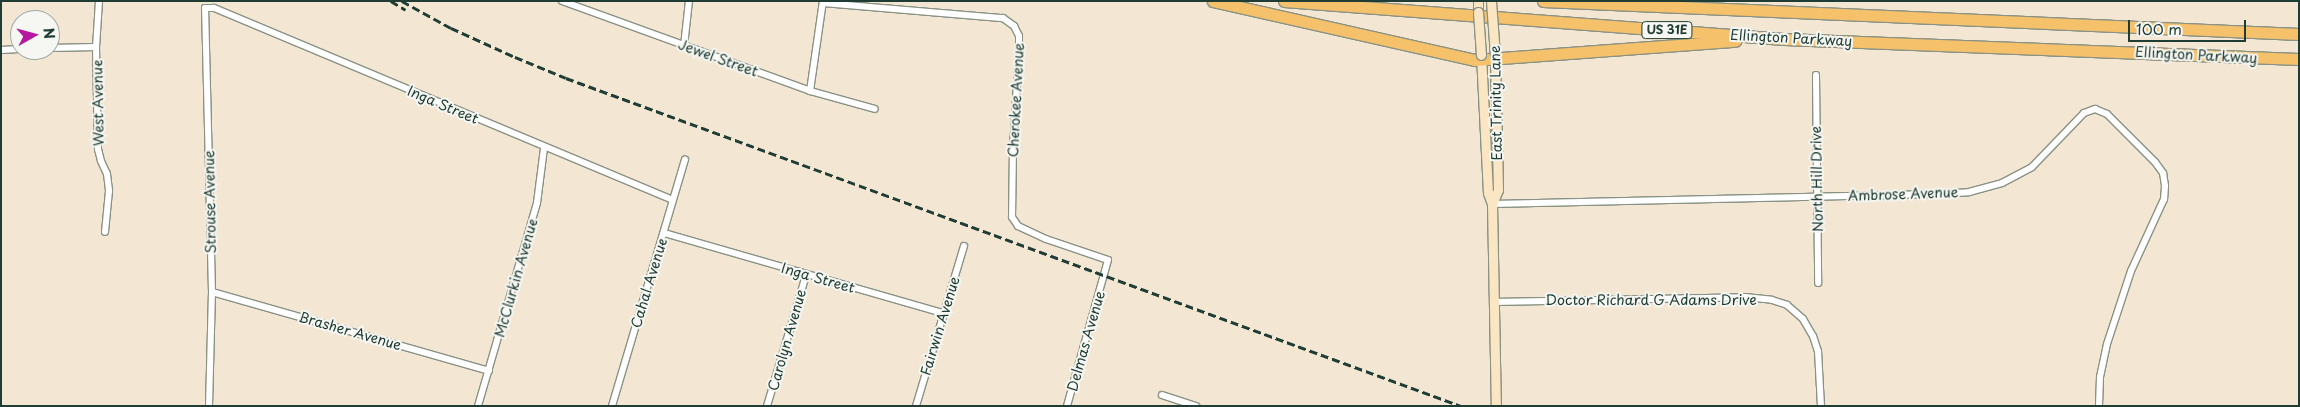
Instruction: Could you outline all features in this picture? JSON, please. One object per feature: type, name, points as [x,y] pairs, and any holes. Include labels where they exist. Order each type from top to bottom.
[{"type":"highway","points":[[1213,1],[1460,58],[1784,39]]},
{"type":"highway","name":"Ellington Parkway","points":[[1284,1],[1784,39],[2299,59]]},
{"type":"highway","name":"Ellington Parkway","points":[[1543,1],[2299,34]]},
{"type":"main road","name":"East Trinity Lane","points":[[1478,1],[1488,193],[1492,204],[1496,406]]},
{"type":"main road","name":"East Trinity Lane","points":[[1491,1],[1496,57],[1498,190],[1492,204]]},
{"type":"street","name":"West Avenue","points":[[98,1],[96,47],[98,149],[107,174],[110,191],[105,232]]},
{"type":"street","name":"Jewel Street","points":[[562,1],[810,91],[875,109]]},
{"type":"street","points":[[684,46],[688,1]]},
{"type":"street","points":[[810,91],[823,2]]},
{"type":"street","name":"Cherokee Avenue","points":[[823,2],[1003,18],[1014,26],[1019,36],[1019,52],[1013,155],[1012,217],[1018,226],[1108,260],[1105,276]]},
{"type":"street","name":"Strouse Avenue","points":[[209,406],[212,292],[205,5],[214,8]]},
{"type":"street","name":"Inga Street","points":[[214,8],[544,148],[672,200]]},
{"type":"street","points":[[60,48],[96,47]]},
{"type":"street","name":"North Hill Drive","points":[[1816,75],[1818,283]]},
{"type":"street","name":"Ambrose Avenue","points":[[1492,204],[1969,192],[2002,183],[2032,167],[2084,113],[2095,109],[2107,114],[2155,162],[2163,172],[2165,186],[2164,199],[2131,272],[2107,344],[2100,377],[2099,406]]},
{"type":"street","name":"McClurkin Avenue","points":[[478,406],[537,203],[544,148]]},
{"type":"street","name":"Cahal Avenue","points":[[612,406],[685,160]]},
{"type":"street","name":"Inga Street","points":[[664,233],[943,313]]},
{"type":"street","name":"Fairwin Avenue","points":[[916,406],[964,246]]},
{"type":"street","name":"Carolyn Avenue","points":[[767,406],[806,275]]},
{"type":"street","name":"Delmas Avenue","points":[[1067,406],[1105,276]]},
{"type":"street","name":"Brasher Avenue","points":[[212,292],[489,371]]},
{"type":"street","name":"Doctor Richard G Adams Drive","points":[[1493,302],[1745,297],[1772,300],[1787,305],[1802,319],[1813,336],[1819,359],[1821,406]]},
{"type":"street","points":[[1162,394],[1196,406]]},
{"type":"railway","points":[[391,1],[406,10]]},
{"type":"railway","points":[[402,1],[451,28],[566,78],[1461,406]]}]
